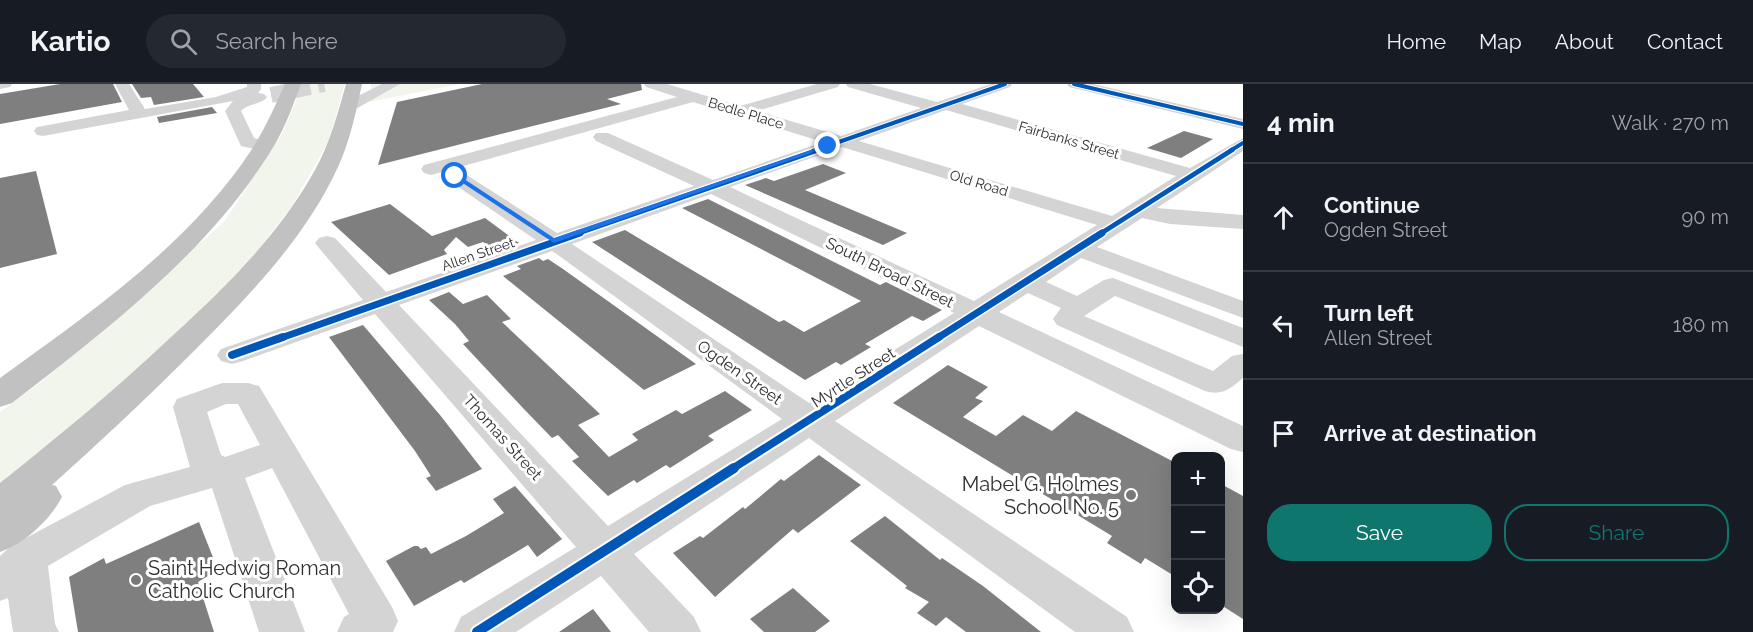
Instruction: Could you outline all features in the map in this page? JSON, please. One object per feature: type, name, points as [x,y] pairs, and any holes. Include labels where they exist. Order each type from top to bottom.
[{"type":"highway","points":[[0,396],[86,328],[192,234],[234,189],[264,146],[293,84]]},
{"type":"highway","points":[[9,558],[162,382],[232,294],[288,229],[308,200],[335,152],[351,96]]},
{"type":"highway","points":[[0,506],[109,412],[232,294]]},
{"type":"highway","points":[[0,381],[86,328]]},
{"type":"street","points":[[0,85],[5,84]]},
{"type":"street","points":[[122,84],[138,113]]},
{"type":"street","points":[[43,131],[219,101],[254,89],[254,84]]},
{"type":"street","points":[[351,96],[393,84]]},
{"type":"street","name":"Bedle Place","points":[[654,84],[841,142]]},
{"type":"street","points":[[739,111],[833,84]]},
{"type":"street","name":"Fairbanks Street","points":[[853,84],[943,106],[1193,175]]},
{"type":"street","name":"Allen Street","points":[[232,355],[1005,84]]},
{"type":"street","points":[[1074,84],[1243,124]]},
{"type":"street","points":[[264,146],[247,141],[233,110],[242,102],[271,95]]},
{"type":"street","points":[[431,169],[693,97]]},
{"type":"street","name":"South Broad Street","points":[[602,137],[710,186],[1243,440]]},
{"type":"street","name":"Old Road","points":[[841,142],[1128,217],[1170,217],[1243,222]]},
{"type":"street","name":"Myrtle Street","points":[[477,632],[1243,143]]},
{"type":"street","name":"Ogden Street","points":[[455,176],[554,241],[1112,632]]},
{"type":"street","name":"Thomas Street","points":[[327,243],[678,632]]},
{"type":"street","points":[[1079,249],[1243,310]]},
{"type":"street","points":[[1025,282],[1078,306]]},
{"type":"street","points":[[1243,338],[1113,286],[1078,306],[1067,319],[1216,384],[1243,363]]},
{"type":"street","points":[[282,632],[224,471],[206,463],[189,407],[222,394],[248,393],[376,621],[360,632]]},
{"type":"street","points":[[36,632],[9,558],[138,495],[224,471],[281,451]]},
{"type":"shaded area","points":[[303,84],[345,84],[329,140],[292,206],[236,279],[117,390],[0,488],[0,412],[41,382],[224,222],[282,134]]},
{"type":"shaded area","points":[[371,84],[460,84],[369,102]]},
{"type":"building","points":[[60,84],[113,84],[122,102],[0,124],[0,94]]},
{"type":"building","points":[[132,84],[193,84],[204,97],[154,105],[151,97],[141,98]]},
{"type":"building","points":[[482,84],[641,84],[642,90],[607,99],[621,104],[378,165],[397,102]]},
{"type":"building","points":[[212,107],[217,113],[159,123],[157,117]]},
{"type":"building","points":[[1184,131],[1213,139],[1181,158],[1147,148]]},
{"type":"building","points":[[823,164],[846,173],[805,190],[907,233],[883,245],[745,185],[766,178],[774,181]]},
{"type":"building","points":[[36,171],[57,254],[0,268],[0,178]]},
{"type":"building","points":[[708,199],[880,285],[886,282],[942,310],[923,321],[912,316],[865,344],[871,347],[841,365],[836,362],[805,380],[592,242],[625,230],[779,322],[784,320],[804,332],[861,301],[682,208]]},
{"type":"building","points":[[390,204],[432,236],[485,218],[519,243],[496,251],[483,242],[468,247],[456,237],[444,250],[447,254],[389,275],[331,222]]},
{"type":"building","points":[[539,258],[543,261],[548,259],[563,269],[696,364],[644,390],[503,276],[521,269],[517,266]]},
{"type":"building","points":[[449,292],[463,304],[487,295],[511,319],[502,322],[600,414],[578,425],[609,457],[638,440],[632,434],[676,410],[682,414],[725,391],[752,410],[708,436],[714,440],[670,468],[666,465],[637,483],[634,480],[608,496],[572,461],[579,457],[558,435],[552,438],[522,407],[463,344],[469,341],[455,324],[429,300]]},
{"type":"building","points":[[363,325],[440,415],[482,469],[436,491],[426,478],[431,476],[415,451],[329,337]]},
{"type":"building","points":[[948,365],[988,387],[975,398],[983,401],[963,417],[996,436],[1023,415],[1052,431],[1076,411],[1171,460],[1171,574],[1145,558],[1141,564],[1107,543],[1112,536],[893,403]]},
{"type":"building","points":[[819,455],[861,485],[798,533],[793,529],[715,597],[673,553],[700,536],[703,538],[743,507],[745,509],[781,479],[784,481]]},
{"type":"building","points":[[515,486],[562,539],[537,557],[528,545],[464,583],[461,580],[414,606],[386,561],[414,546],[421,549],[426,547],[431,554],[466,536],[504,513],[493,499]]},
{"type":"building","points":[[1225,486],[1243,496],[1243,619],[1225,608]]},
{"type":"building","points":[[885,516],[940,560],[942,558],[983,586],[1041,632],[966,632],[946,617],[936,626],[917,613],[929,602],[905,588],[907,586],[850,541]]},
{"type":"building","name":"Saint Hedwig Roman Catholic Church","points":[[199,522],[218,570],[198,582],[214,632],[78,632],[69,577],[104,558],[106,564]]},
{"type":"building","points":[[793,588],[830,621],[815,632],[764,632],[750,619]]},
{"type":"building","points":[[593,609],[611,632],[559,632]]},
{"type":"tunnel","points":[[271,95],[324,84]]},
{"type":"cycle path","points":[[232,355],[1005,84]]},
{"type":"cycle path","points":[[1074,84],[1243,124]]},
{"type":"cycle path","points":[[477,632],[1243,143]]},
{"type":"place","name":"Mabel G. Holmes School No. 5","points":[[1131,495]]},
{"type":"place","name":"Saint Hedwig Roman Catholic Church","points":[[136,580]]},
{"type":"route","points":[[455,176],[554,241],[828,146]]}]
